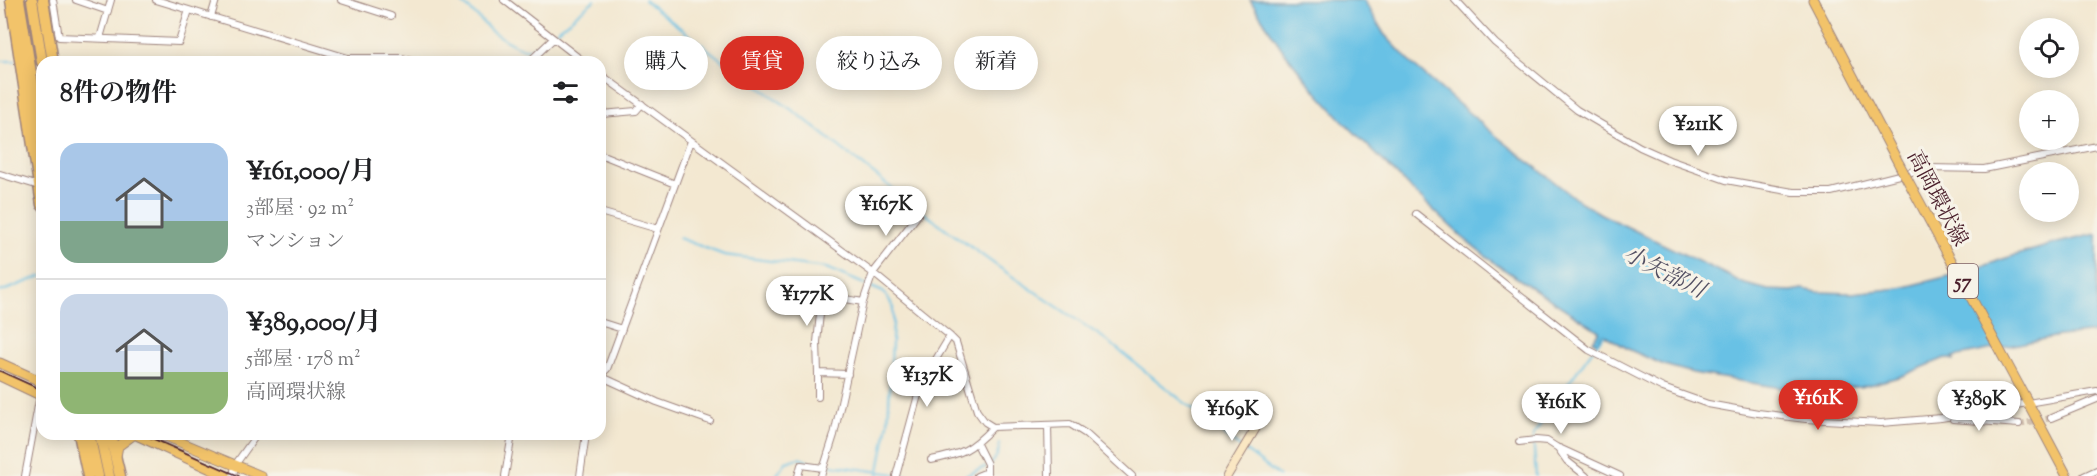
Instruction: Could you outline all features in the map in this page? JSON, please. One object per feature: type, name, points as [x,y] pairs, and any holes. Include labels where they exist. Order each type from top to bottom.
[{"type":"highway","points":[[11,0],[36,166]]},
{"type":"highway","points":[[19,0],[36,99]]},
{"type":"highway","points":[[32,0],[41,56]]},
{"type":"highway","points":[[42,0],[52,56]]},
{"type":"highway","points":[[80,440],[88,476]]},
{"type":"highway","points":[[90,440],[98,476]]},
{"type":"highway","points":[[100,440],[109,476]]},
{"type":"highway","points":[[111,440],[120,476]]},
{"type":"main road","name":"高岡環状線","points":[[1813,0],[2067,476]]},
{"type":"main road","points":[[0,363],[36,379]]},
{"type":"main road","points":[[0,376],[36,394]]},
{"type":"main road","points":[[116,459],[118,446],[126,440]]},
{"type":"main road","points":[[149,440],[226,476]]},
{"type":"main road","points":[[175,440],[261,476]]},
{"type":"street","points":[[53,0],[59,38],[179,42],[189,10]]},
{"type":"street","points":[[76,0],[108,11]]},
{"type":"street","points":[[100,38],[111,0]]},
{"type":"street","points":[[156,0],[335,56]]},
{"type":"street","points":[[211,16],[216,0]]},
{"type":"street","points":[[341,0],[391,16]]},
{"type":"street","points":[[504,0],[576,56]]},
{"type":"street","points":[[1455,0],[1495,43],[1577,110],[1640,147],[1726,180],[1793,192],[1831,192],[1927,168],[1984,169],[2097,146]]},
{"type":"street","points":[[535,56],[553,39]]},
{"type":"street","points":[[606,78],[873,273],[950,336],[956,342],[977,411],[985,422],[993,427],[1070,424],[1086,434],[1132,476]]},
{"type":"street","points":[[606,114],[636,111],[642,104]]},
{"type":"street","points":[[606,370],[691,141]]},
{"type":"street","points":[[606,156],[675,184]]},
{"type":"street","points":[[0,174],[36,185]]},
{"type":"street","points":[[606,214],[658,229]]},
{"type":"street","points":[[1416,214],[1588,350],[1663,388],[1707,404],[1767,414],[1881,423],[1941,418],[2097,392]]},
{"type":"street","points":[[821,476],[834,435],[863,302],[873,273],[918,215]]},
{"type":"street","points":[[818,397],[817,342],[822,295],[863,302]]},
{"type":"street","points":[[606,324],[622,329]]},
{"type":"street","points":[[896,476],[921,384],[950,336]]},
{"type":"street","points":[[818,373],[848,375]]},
{"type":"street","points":[[606,379],[657,402],[710,421]]},
{"type":"street","points":[[2051,418],[2097,399]]},
{"type":"street","points":[[1941,418],[2019,424]]},
{"type":"street","points":[[1227,476],[1260,421]]},
{"type":"street","points":[[26,476],[36,423]]},
{"type":"street","points":[[1048,424],[1049,476]]},
{"type":"street","points":[[931,460],[956,456],[977,444],[993,427]]},
{"type":"street","points":[[233,476],[235,465],[253,440]]},
{"type":"street","points":[[505,476],[511,440]]},
{"type":"street","points":[[580,476],[585,440]]},
{"type":"street","points":[[1519,442],[1547,441],[1620,476]]},
{"type":"street","points":[[976,476],[987,474],[987,464],[977,444]]},
{"type":"street","points":[[1558,448],[1567,461],[1586,476]]},
{"type":"street","points":[[798,476],[801,465],[824,468]]},
{"type":"street","points":[[2084,476],[2097,470]]},
{"type":"water","name":"小矢部川","points":[[1250,0],[1364,0],[1384,34],[1414,66],[1495,135],[1576,199],[1601,214],[1745,284],[1768,290],[1803,289],[1817,292],[1852,293],[1901,288],[1973,270],[2057,243],[2097,234],[2097,332],[2059,336],[1953,357],[1954,360],[1945,358],[1902,376],[1861,387],[1823,389],[1781,388],[1693,373],[1664,365],[1630,350],[1603,334],[1597,343],[1593,341],[1599,331],[1497,265],[1462,237],[1410,188],[1313,88],[1282,49]]},
{"type":"waterway","points":[[457,0],[471,10],[491,31],[525,49],[535,46],[552,35],[595,0]]},
{"type":"waterway","points":[[644,0],[727,64],[799,115],[913,205],[997,266],[1105,339],[1241,448]]},
{"type":"waterway","points":[[0,61],[15,61]]},
{"type":"waterway","points":[[679,238],[724,255],[826,268],[883,292],[893,308],[893,322],[888,423],[878,476]]},
{"type":"waterway","points":[[0,292],[36,278]]},
{"type":"waterway","points":[[1536,476],[1533,436],[1605,333]]},
{"type":"waterway","points":[[990,465],[997,455],[999,443]]},
{"type":"waterway","points":[[1246,451],[1279,476]]},
{"type":"waterway","points":[[776,476],[786,462],[799,458],[810,462],[909,476]]},
{"type":"waterway","points":[[965,476],[985,467]]},
{"type":"tunnel","points":[[2019,424],[2051,418]]},
{"type":"tram line","points":[[0,371],[36,387]]},
{"type":"tram line","points":[[156,440],[239,476]]}]
